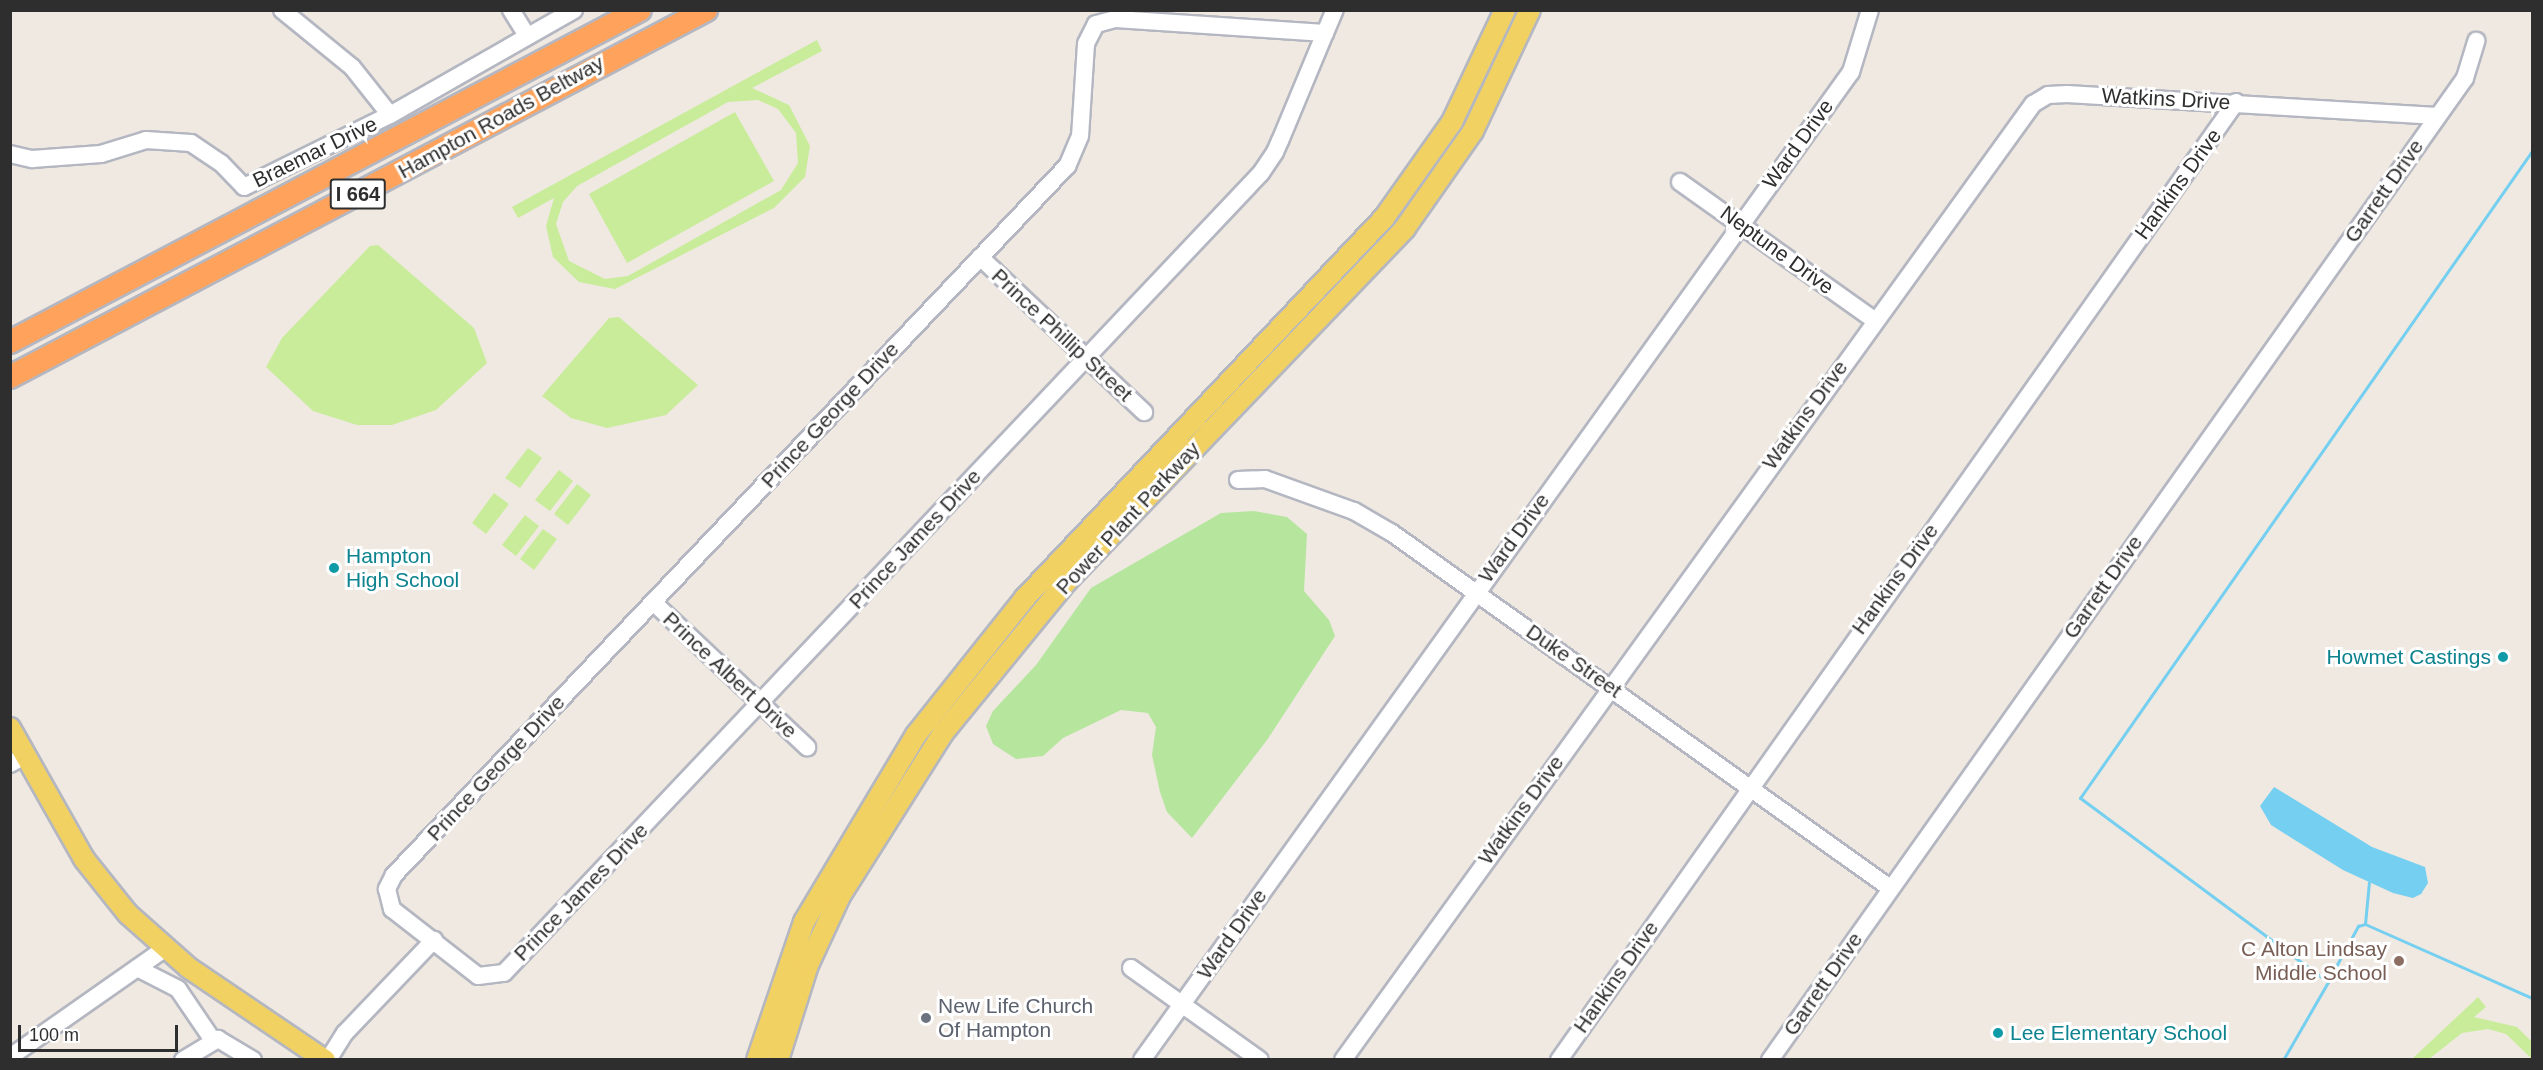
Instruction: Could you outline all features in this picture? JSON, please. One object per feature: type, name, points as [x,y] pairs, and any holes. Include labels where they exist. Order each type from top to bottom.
[{"type":"highway","name":"Hampton Roads Beltway","points":[[10,342],[640,10]]},
{"type":"highway","name":"Hampton Roads Beltway","points":[[10,377],[706,10]]},
{"type":"main road","name":"Power Plant Parkway","points":[[757,1059],[775,995],[809,914],[916,735],[1025,598],[1384,218],[1452,123],[1505,10]]},
{"type":"main road","name":"Power Plant Parkway","points":[[778,1059],[808,965],[840,896],[944,733],[1066,582],[1406,228],[1473,131],[1530,10]]},
{"type":"main road","points":[[15,747],[97,877],[164,950],[327,1059]]},
{"type":"street","points":[[282,10],[352,66],[390,115]]},
{"type":"street","points":[[511,10],[527,36]]},
{"type":"street","name":"Braemar Drive","points":[[10,154],[32,159],[101,154],[146,140],[191,143],[221,163],[244,187],[390,115],[574,10]]},
{"type":"street","name":"Prince James Drive","points":[[434,940],[478,976],[504,973],[1087,358],[1269,162],[1335,10]]},
{"type":"street","name":"Ward Drive","points":[[1142,1059],[1740,223],[1851,72],[1870,10]]},
{"type":"street","name":"Prince George Drive","points":[[434,940],[392,909],[390,882],[1072,159],[1080,136],[1086,44],[1096,24],[1114,19],[1325,33]]},
{"type":"street","name":"Garrett Drive","points":[[1770,1059],[2470,70],[2476,41]]},
{"type":"street","name":"Watkins Drive","points":[[1343,1059],[1873,319],[2033,104],[2048,94],[2067,94],[2236,102],[2437,116]]},
{"type":"street","name":"Hankins Drive","points":[[1559,1059],[1747,786],[2236,102]]},
{"type":"street","name":"Neptune Drive","points":[[1680,182],[1873,319]]},
{"type":"street","name":"Prince Phillip Street","points":[[980,257],[1144,412]]},
{"type":"street","name":"Duke Street","points":[[1238,480],[1265,479],[1354,511],[1610,686],[1890,888]]},
{"type":"street","name":"Prince Albert Drive","points":[[653,602],[807,747]]},
{"type":"street","points":[[327,1059],[345,1033],[434,940]]},
{"type":"street","points":[[10,1057],[164,950]]},
{"type":"street","points":[[137,968],[178,989],[212,1039]]},
{"type":"street","points":[[1131,968],[1184,1002],[1260,1059]]},
{"type":"street","points":[[183,1059],[212,1039],[225,1040],[253,1059]]},
{"type":"green space","points":[[817,40],[822,51],[752,88],[789,105],[810,146],[805,177],[774,208],[615,289],[579,282],[553,257],[546,226],[554,198],[518,218],[512,207]],"holes":[[[758,100],[778,109],[796,133],[798,163],[781,190],[628,276],[605,279],[569,261],[556,224],[563,202],[577,186],[728,102]]]},
{"type":"green space","points":[[735,112],[774,181],[627,263],[589,194]]},
{"type":"green space","points":[[378,245],[474,328],[487,363],[436,410],[392,425],[357,425],[313,411],[266,367],[282,338],[370,246]]},
{"type":"green space","points":[[619,317],[698,385],[666,415],[607,428],[571,418],[542,396],[609,318]]},
{"type":"green space","points":[[528,448],[542,458],[520,488],[505,478]]},
{"type":"green space","points":[[559,470],[573,481],[550,511],[535,500]]},
{"type":"green space","points":[[577,484],[591,495],[568,525],[554,514]]},
{"type":"green space","points":[[494,493],[509,504],[486,534],[472,523]]},
{"type":"green space","points":[[1254,511],[1287,517],[1307,534],[1304,591],[1329,620],[1335,636],[1267,740],[1192,838],[1167,812],[1152,755],[1156,727],[1148,713],[1121,710],[1063,738],[1043,756],[1016,759],[993,744],[986,726],[993,711],[1036,665],[1091,588],[1221,513]]},
{"type":"green space","points":[[525,515],[539,526],[516,556],[502,545]]},
{"type":"green space","points":[[543,529],[557,539],[534,570],[520,559]]},
{"type":"green space","points":[[2478,997],[2486,1007],[2474,1017],[2517,1027],[2532,1042],[2532,1059],[2506,1034],[2488,1029],[2462,1033],[2429,1059],[2412,1059]]},
{"type":"water","points":[[2274,787],[2372,847],[2425,867],[2428,883],[2421,894],[2413,898],[2393,893],[2343,870],[2271,825],[2260,806]]},
{"type":"waterway","points":[[2283,1060],[2328,982],[2080,798],[2532,151]]},
{"type":"waterway","points":[[2365,924],[2369,882]]},
{"type":"waterway","points":[[2328,981],[2358,926],[2365,924],[2532,998]]},
{"type":"place","name":"Hampton High School","points":[[334,568]]},
{"type":"place","name":"Howmet Castings","points":[[2503,657]]},
{"type":"place","name":"C Alton Lindsay Middle School","points":[[2399,961]]},
{"type":"place","name":"New Life Church Of Hampton","points":[[926,1018]]},
{"type":"place","name":"Lee Elementary School","points":[[1998,1033]]}]
